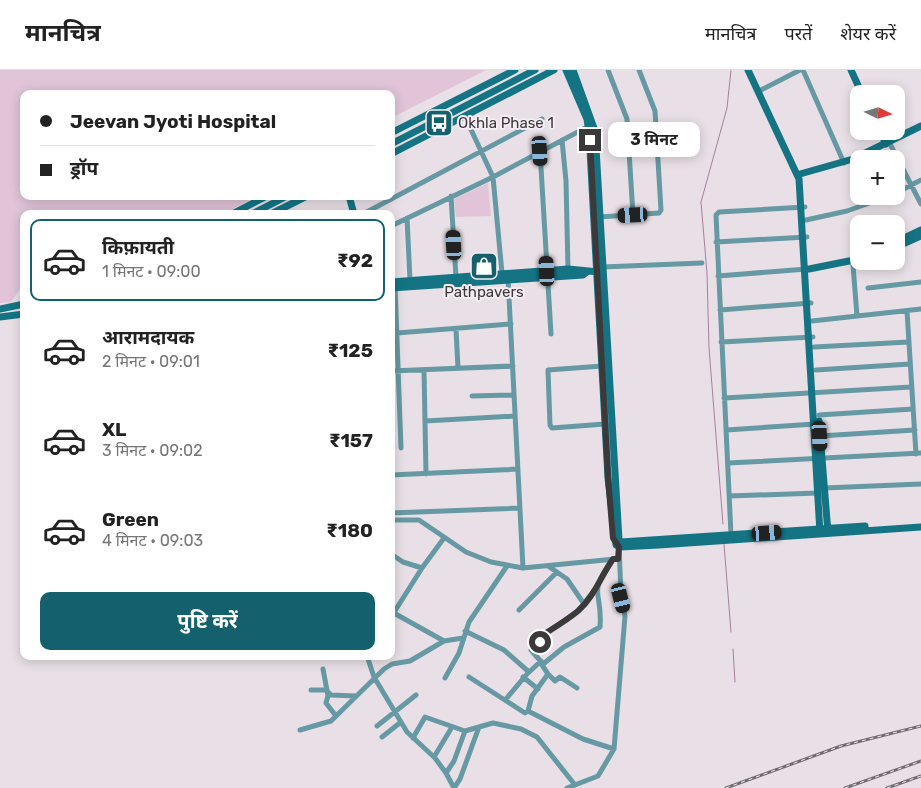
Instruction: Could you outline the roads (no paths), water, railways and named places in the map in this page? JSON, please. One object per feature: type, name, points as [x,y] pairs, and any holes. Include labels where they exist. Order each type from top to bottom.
[{"type":"street","points":[[395,131],[515,70]]},
{"type":"street","points":[[395,142],[535,70]]},
{"type":"street","points":[[395,152],[554,70]]},
{"type":"street","points":[[566,70],[591,125],[599,270],[619,543],[616,559],[625,616],[614,749],[598,776],[567,788]]},
{"type":"street","points":[[573,70],[591,125],[599,217],[602,366],[613,538],[619,543],[921,527]]},
{"type":"street","points":[[608,70],[627,119],[633,215]]},
{"type":"street","points":[[599,217],[659,213],[661,210],[655,111],[639,70]]},
{"type":"street","points":[[750,70],[800,174],[824,532]]},
{"type":"street","points":[[750,70],[797,173],[806,220],[805,237]]},
{"type":"street","points":[[761,90],[801,70],[844,163]]},
{"type":"street","points":[[853,71],[858,85]]},
{"type":"street","points":[[395,197],[542,119]]},
{"type":"street","points":[[468,123],[493,177],[506,275],[511,324],[523,568]]},
{"type":"street","points":[[395,224],[493,177],[591,125]]},
{"type":"street","points":[[800,174],[844,163],[921,126]]},
{"type":"street","points":[[562,140],[566,181],[568,269]]},
{"type":"street","points":[[885,140],[921,204]]},
{"type":"street","points":[[540,151],[551,334]]},
{"type":"street","points":[[905,188],[921,180]]},
{"type":"street","points":[[451,196],[456,277]]},
{"type":"street","points":[[240,210],[259,200]]},
{"type":"street","points":[[260,210],[279,200]]},
{"type":"street","points":[[279,210],[299,200]]},
{"type":"street","points":[[371,210],[390,200]]},
{"type":"street","points":[[806,220],[847,211],[864,205]]},
{"type":"street","points":[[731,535],[716,215],[719,212],[803,207]]},
{"type":"street","points":[[407,218],[410,280]]},
{"type":"street","points":[[905,238],[921,230]]},
{"type":"street","points":[[905,243],[921,236]]},
{"type":"street","points":[[716,242],[805,237]]},
{"type":"street","points":[[395,284],[410,280],[456,277],[547,274],[583,275],[587,272],[599,270],[702,263]]},
{"type":"street","points":[[718,276],[807,270],[850,263]]},
{"type":"street","points":[[547,274],[568,269],[584,269],[587,272]]},
{"type":"street","points":[[856,270],[857,316]]},
{"type":"street","points":[[395,285],[506,275]]},
{"type":"street","points":[[868,288],[921,282]]},
{"type":"street","points":[[720,310],[809,304]]},
{"type":"street","points":[[809,304],[816,370],[815,394],[819,415],[817,424],[820,436],[819,459]]},
{"type":"street","points":[[0,309],[20,305]]},
{"type":"street","points":[[395,309],[401,448]]},
{"type":"street","points":[[812,321],[921,309]]},
{"type":"street","points":[[728,463],[918,454],[911,387],[907,310]]},
{"type":"street","points":[[0,317],[20,314]]},
{"type":"street","points":[[397,333],[511,324]]},
{"type":"street","points":[[456,328],[458,368]]},
{"type":"street","points":[[721,342],[811,337]]},
{"type":"street","points":[[814,347],[909,342]]},
{"type":"street","points":[[816,370],[910,364]]},
{"type":"street","points":[[398,371],[513,366]]},
{"type":"street","points":[[602,366],[548,370],[550,425],[552,428],[605,424]]},
{"type":"street","points":[[424,370],[426,474]]},
{"type":"street","points":[[724,398],[911,387]]},
{"type":"street","points":[[472,396],[514,395]]},
{"type":"street","points":[[819,415],[913,409]]},
{"type":"street","points":[[425,421],[515,416]]},
{"type":"street","points":[[726,430],[817,424]]},
{"type":"street","points":[[820,436],[915,430]]},
{"type":"street","points":[[395,475],[518,469]]},
{"type":"street","points":[[729,496],[921,484]]},
{"type":"street","points":[[395,513],[520,508]]},
{"type":"street","points":[[395,520],[418,520],[466,552],[507,566],[523,568],[616,559]]},
{"type":"street","points":[[619,543],[731,535],[824,532],[921,523]]},
{"type":"street","points":[[395,608],[444,538]]},
{"type":"street","points":[[395,556],[404,562],[422,568]]},
{"type":"street","points":[[577,688],[560,677],[556,682],[531,650],[540,641],[538,638],[578,611],[596,588],[602,573],[616,559]]},
{"type":"street","points":[[445,678],[459,653],[465,632],[485,596],[507,566]]},
{"type":"street","points":[[548,566],[567,579],[584,604]]},
{"type":"street","points":[[519,610],[557,572]]},
{"type":"street","points":[[506,699],[529,672],[564,647],[600,627],[596,588]]},
{"type":"street","points":[[395,615],[444,640]]},
{"type":"street","points":[[465,632],[504,650],[529,672]]},
{"type":"street","points":[[300,730],[328,722],[374,677],[392,664],[408,662],[444,640],[463,638]]},
{"type":"street","points":[[368,660],[374,677],[406,732],[434,757],[446,772],[454,788],[460,779],[479,727]]},
{"type":"street","points":[[323,668],[328,692],[327,704],[336,716]]},
{"type":"street","points":[[528,711],[532,697],[548,674]]},
{"type":"street","points":[[469,677],[506,699],[525,713],[528,711],[584,739],[614,749]]},
{"type":"street","points":[[524,677],[538,689]]},
{"type":"street","points":[[311,690],[328,692],[331,695],[356,696]]},
{"type":"street","points":[[377,726],[416,695]]},
{"type":"street","points":[[413,738],[425,717],[465,731],[498,724],[517,728],[534,735],[575,785]]},
{"type":"street","points":[[382,737],[401,722]]},
{"type":"street","points":[[434,757],[452,727]]},
{"type":"street","points":[[446,772],[458,752],[465,731]]},
{"type":"waterway","points":[[723,524],[709,348],[707,273],[701,202],[727,108],[731,70]]},
{"type":"waterway","points":[[724,544],[731,632]]},
{"type":"waterway","points":[[733,649],[735,682]]},
{"type":"railway","points":[[726,788],[841,746],[921,726]]},
{"type":"railway","points":[[845,788],[921,761]]},
{"type":"railway","points":[[887,788],[921,776]]},
{"type":"place","name":"Okhla Phase 1","points":[[439,123]]},
{"type":"place","name":"Pathpavers","points":[[484,266]]}]
